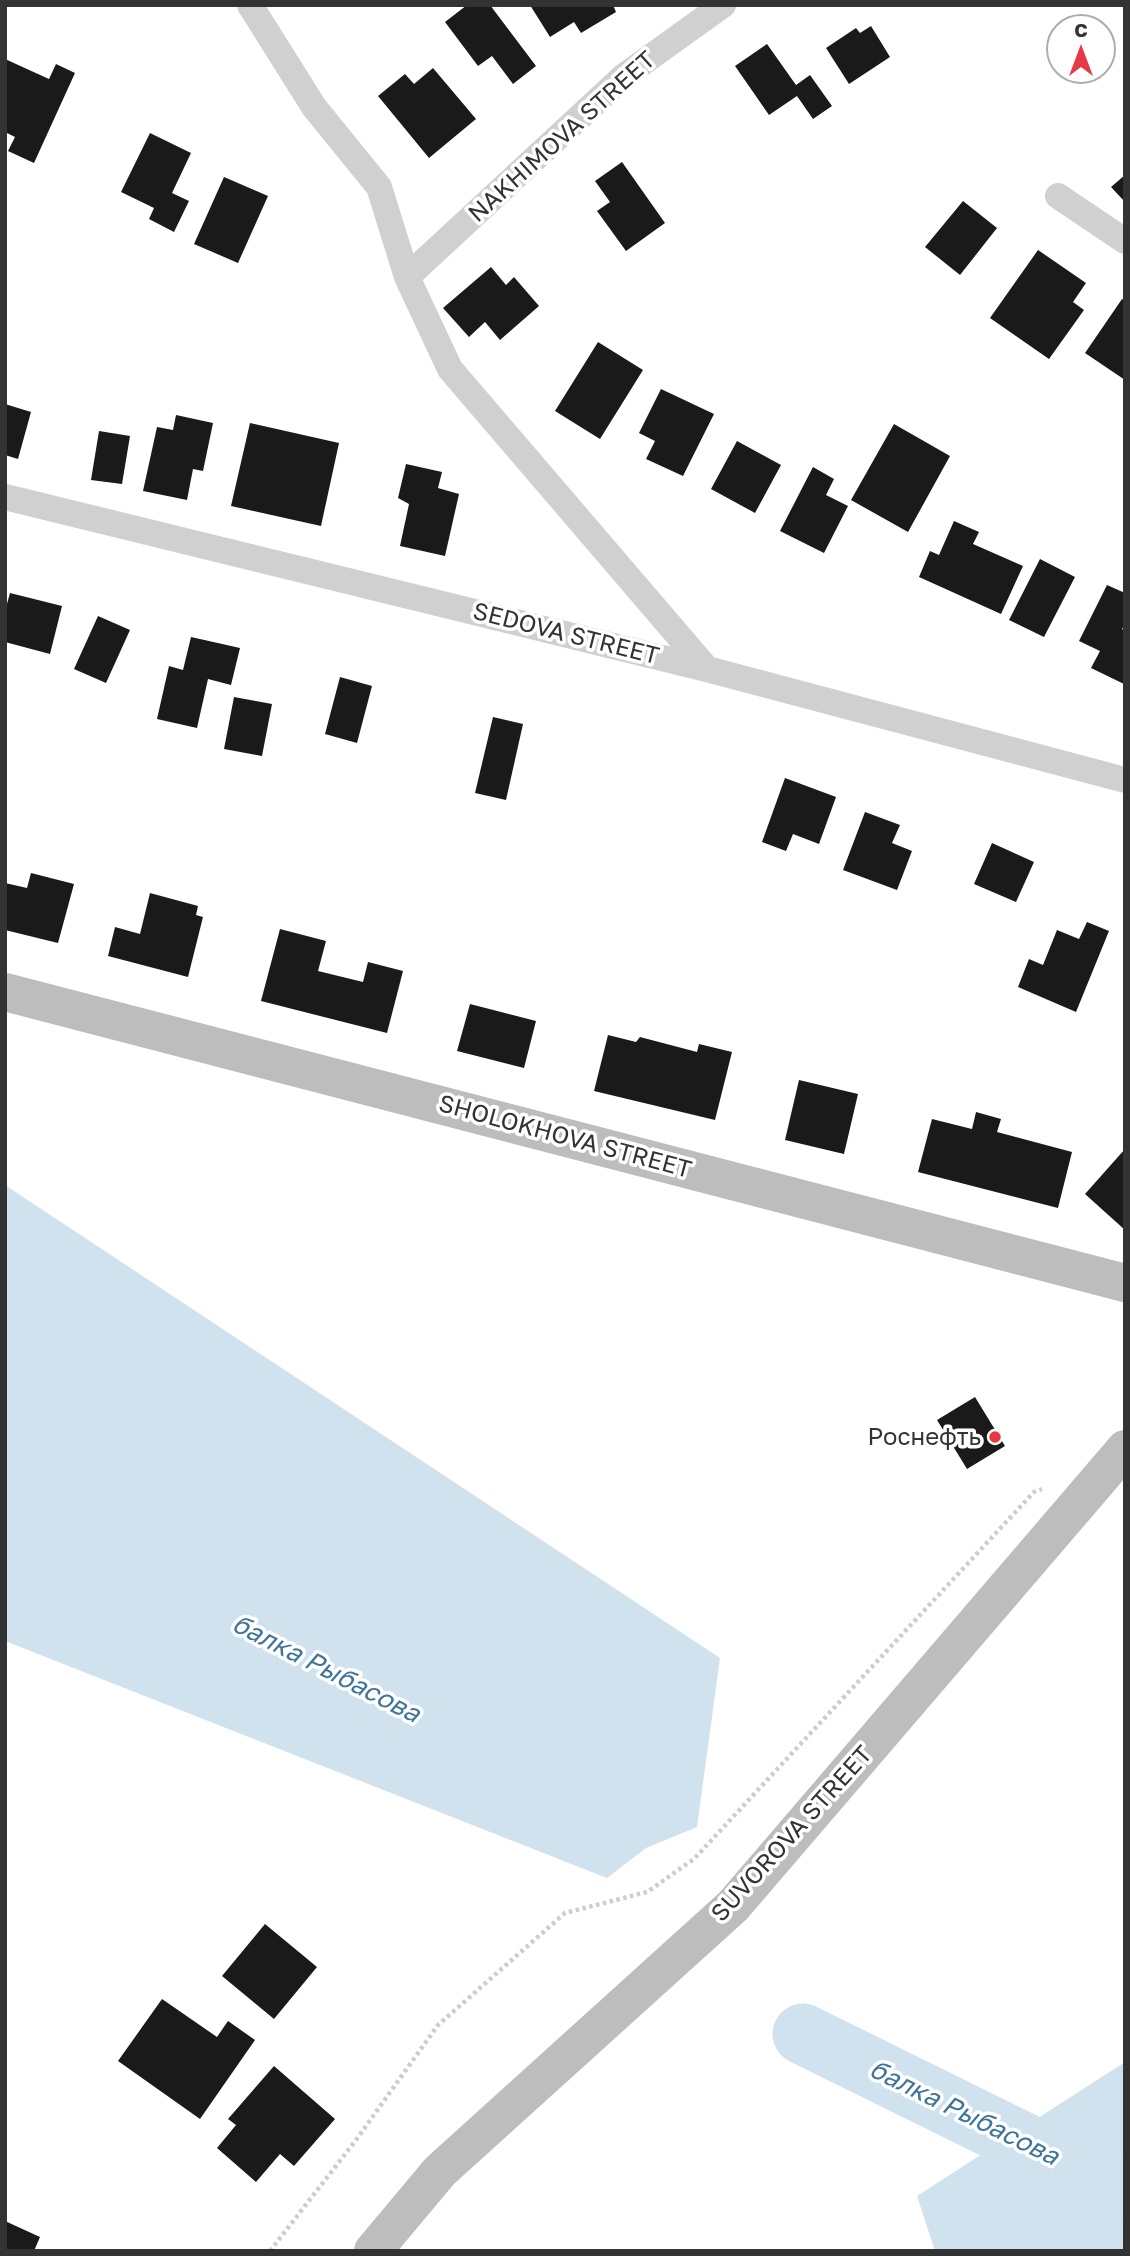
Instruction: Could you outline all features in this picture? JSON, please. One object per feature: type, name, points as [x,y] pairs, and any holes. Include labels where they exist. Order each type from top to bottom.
[{"type":"main road","name":"SHOLOKHOVA STREET","points":[[5,992],[1125,1283]]},
{"type":"main road","name":"SUVOROVA STREET","points":[[373,2251],[440,2171],[733,1906],[1125,1449]]},
{"type":"street","points":[[250,5],[314,107],[379,187],[407,276],[450,369],[707,669]]},
{"type":"street","name":"NAKHIMOVA STREET","points":[[407,276],[624,76],[723,5]]},
{"type":"street","points":[[1058,196],[1125,241]]},
{"type":"street","name":"SEDOVA STREET","points":[[5,497],[707,669],[1125,779]]},
{"type":"path","points":[[270,2251],[356,2140],[438,2025],[565,1913],[647,1892],[694,1859],[1034,1492],[1047,1488]]},
{"type":"water","points":[[5,1185],[720,1658],[697,1827],[646,1848],[607,1878],[5,1641]]},
{"type":"water","points":[[1125,2062],[1125,2251],[935,2251],[917,2196]]},
{"type":"building","points":[[467,5],[490,5],[536,66],[513,84],[492,56],[478,66],[445,22]]},
{"type":"building","points":[[530,5],[613,5],[616,12],[581,33],[574,22],[550,37]]},
{"type":"building","points":[[871,26],[890,57],[849,84],[826,48],[856,28],[860,33]]},
{"type":"building","points":[[767,44],[796,85],[810,75],[832,106],[813,119],[797,96],[769,115],[735,66]]},
{"type":"building","points":[[5,59],[49,79],[56,64],[75,73],[34,163],[8,151],[15,137],[5,132]]},
{"type":"building","points":[[433,68],[476,119],[429,158],[378,96],[405,74],[414,84]]},
{"type":"building","points":[[150,133],[191,153],[172,193],[189,201],[174,232],[149,219],[154,208],[121,192]]},
{"type":"building","points":[[622,162],[665,223],[626,251],[597,211],[610,202],[595,181]]},
{"type":"building","points":[[1125,175],[1125,202],[1111,187]]},
{"type":"building","points":[[224,177],[268,196],[238,263],[194,244]]},
{"type":"building","points":[[963,201],[997,228],[960,275],[925,247]]},
{"type":"building","points":[[1038,250],[1086,283],[1073,302],[1084,310],[1049,359],[990,318]]},
{"type":"building","points":[[491,267],[506,285],[514,277],[539,306],[500,340],[485,322],[469,337],[443,308]]},
{"type":"building","points":[[1122,299],[1125,301],[1125,380],[1085,353]]},
{"type":"building","points":[[598,342],[643,370],[600,439],[555,411]]},
{"type":"building","points":[[661,389],[714,414],[683,476],[646,459],[655,441],[639,433]]},
{"type":"building","points":[[5,404],[31,412],[18,459],[5,455]]},
{"type":"building","points":[[176,415],[213,423],[203,471],[193,469],[187,500],[143,491],[157,427],[173,430]]},
{"type":"building","points":[[250,423],[339,443],[321,526],[231,506]]},
{"type":"building","points":[[894,424],[950,456],[908,532],[851,500]]},
{"type":"building","points":[[99,431],[130,436],[122,484],[91,480]]},
{"type":"building","points":[[737,441],[781,465],[755,513],[711,489]]},
{"type":"building","points":[[406,464],[442,472],[438,488],[459,494],[445,556],[400,546],[409,504],[398,498]]},
{"type":"building","points":[[813,467],[834,479],[826,495],[848,506],[824,553],[780,531]]},
{"type":"building","points":[[954,521],[979,532],[973,544],[1023,566],[1001,614],[919,577],[930,551],[939,555]]},
{"type":"building","points":[[1040,559],[1075,577],[1044,637],[1009,620]]},
{"type":"building","points":[[1107,585],[1125,593],[1125,624],[1122,629],[1125,631],[1124,684],[1091,668],[1100,651],[1079,641]]},
{"type":"building","points":[[10,593],[62,606],[50,654],[5,642],[5,611]]},
{"type":"building","points":[[98,616],[130,630],[106,683],[74,669]]},
{"type":"building","points":[[191,637],[240,648],[231,685],[208,679],[197,728],[157,719],[169,666],[183,670]]},
{"type":"building","points":[[340,677],[372,686],[357,743],[325,734]]},
{"type":"building","points":[[234,697],[272,704],[262,756],[224,749]]},
{"type":"building","points":[[493,717],[523,724],[506,800],[475,793]]},
{"type":"building","points":[[785,778],[836,797],[819,844],[793,834],[786,851],[762,842]]},
{"type":"building","points":[[865,812],[900,825],[892,843],[912,851],[897,890],[843,870]]},
{"type":"building","points":[[992,843],[1034,862],[1016,902],[974,884]]},
{"type":"building","points":[[31,873],[74,884],[58,943],[5,930],[5,883],[27,888]]},
{"type":"building","points":[[150,893],[198,906],[196,915],[203,917],[188,977],[108,956],[115,927],[140,934]]},
{"type":"building","points":[[1087,922],[1109,931],[1076,1012],[1018,987],[1029,959],[1043,965],[1057,930],[1079,939]]},
{"type":"building","points":[[280,929],[326,941],[318,971],[363,982],[368,962],[403,971],[387,1033],[261,1001]]},
{"type":"building","points":[[470,1004],[536,1021],[524,1068],[457,1051]]},
{"type":"building","points":[[608,1035],[636,1042],[640,1037],[697,1052],[699,1044],[732,1052],[715,1120],[594,1091]]},
{"type":"building","points":[[799,1080],[858,1094],[844,1154],[785,1140]]},
{"type":"building","points":[[976,1112],[1001,1119],[997,1132],[1072,1152],[1058,1208],[918,1172],[932,1119],[972,1129]]},
{"type":"building","points":[[1125,1149],[1125,1230],[1085,1194]]},
{"type":"building","points":[[975,1397],[1005,1446],[967,1469],[937,1420]]},
{"type":"building","points":[[265,1924],[317,1967],[274,2019],[222,1976]]},
{"type":"building","points":[[162,1999],[217,2037],[228,2021],[255,2040],[200,2119],[118,2061]]},
{"type":"building","points":[[274,2066],[335,2119],[294,2166],[280,2154],[256,2182],[217,2148],[236,2125],[228,2119]]},
{"type":"building","points":[[5,2221],[40,2237],[34,2251],[5,2251]]},
{"type":"waterway","name":"балка Рыбасова","points":[[803,2034],[1125,2193]]},
{"type":"place","name":"Роснефть","points":[[995,1437]]}]
